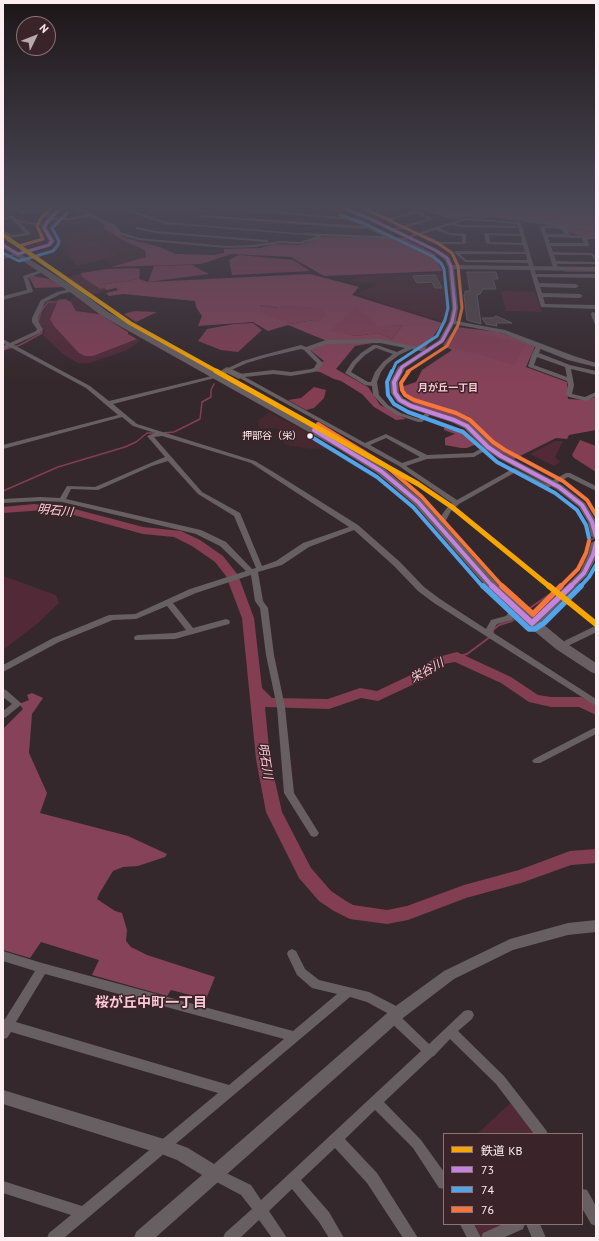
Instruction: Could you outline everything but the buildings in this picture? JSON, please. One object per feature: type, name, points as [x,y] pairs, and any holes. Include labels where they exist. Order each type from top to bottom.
[{"type":"main road","points":[[36,266],[73,290],[105,314],[343,447],[381,471],[418,502],[495,589],[523,615],[561,646],[596,669]]},
{"type":"main road","points":[[216,375],[227,370],[239,376]]},
{"type":"street","points":[[507,266],[573,276],[596,276]]},
{"type":"street","points":[[532,266],[543,306],[596,307]]},
{"type":"street","points":[[596,269],[451,267],[455,308],[452,322],[442,341],[428,352],[413,358],[402,367],[394,382],[395,393],[400,400],[411,406],[467,426],[488,447],[501,456],[553,483],[582,504],[592,522],[596,536]]},
{"type":"street","points":[[3,298],[30,292],[25,277],[43,271]]},
{"type":"street","points":[[573,276],[584,307]]},
{"type":"street","points":[[538,285],[576,286]]},
{"type":"street","points":[[3,348],[11,346],[38,332],[40,329],[35,322],[35,318],[43,301],[59,293],[73,290]]},
{"type":"street","points":[[540,296],[580,296]]},
{"type":"street","points":[[593,314],[596,322]]},
{"type":"street","points":[[452,322],[504,331],[571,358],[594,364],[596,373],[568,366],[535,354]]},
{"type":"street","points":[[3,341],[88,387],[135,425],[253,462],[355,526],[398,564],[421,589],[437,601],[596,703]]},
{"type":"street","points":[[306,349],[326,342],[376,341],[428,352]]},
{"type":"street","points":[[539,345],[531,366],[570,380]]},
{"type":"street","points":[[374,384],[366,384],[348,374],[354,363],[363,354],[375,346],[396,354]]},
{"type":"street","points":[[227,370],[245,362],[301,347],[306,349],[320,363],[316,369],[312,371],[291,374],[273,372],[239,376]]},
{"type":"street","points":[[410,348],[396,354],[385,363],[378,372],[374,384],[376,395],[386,406],[399,414],[420,421],[430,412]]},
{"type":"street","points":[[568,366],[571,388],[569,394],[571,396],[586,399],[596,394]]},
{"type":"street","points":[[108,403],[216,375]]},
{"type":"street","points":[[239,376],[401,465],[457,503]]},
{"type":"street","points":[[3,447],[124,415]]},
{"type":"street","points":[[161,434],[150,436],[200,493],[237,515],[255,571],[260,601],[264,608],[270,655],[281,707],[289,793],[314,833]]},
{"type":"street","points":[[365,445],[386,436],[426,457]]},
{"type":"street","points":[[401,465],[426,457],[474,455],[488,447]]},
{"type":"street","points":[[62,500],[69,487],[96,489],[150,465],[170,458]]},
{"type":"street","points":[[436,522],[442,520],[448,510],[457,503],[514,470],[546,486],[568,474],[596,489]]},
{"type":"street","points":[[3,502],[62,500],[198,532],[223,544],[255,571]]},
{"type":"street","points":[[3,669],[56,640],[112,617],[136,616],[193,591],[279,563],[306,545],[355,526]]},
{"type":"street","points":[[491,636],[494,622],[523,615],[539,618],[584,573],[593,556],[596,543]]},
{"type":"street","points":[[168,602],[191,632]]},
{"type":"street","points":[[138,638],[174,636],[226,622]]},
{"type":"street","points":[[567,643],[596,629]]},
{"type":"street","points":[[3,692],[18,704],[3,715]]},
{"type":"street","points":[[537,761],[596,730]]},
{"type":"street","points":[[142,1238],[396,1015],[449,975],[510,945],[568,929],[596,926]]},
{"type":"street","points":[[292,954],[301,972],[316,984],[347,993],[369,997],[396,1015],[430,1052]]},
{"type":"street","points":[[3,956],[295,1037]]},
{"type":"street","points":[[42,968],[4,1027],[231,1091]]},
{"type":"street","points":[[54,1238],[347,993]]},
{"type":"street","points":[[230,1238],[452,1032],[468,1015]]},
{"type":"street","points":[[452,1032],[500,1080],[541,1133]]},
{"type":"street","points":[[3,1097],[164,1147],[182,1154],[246,1190],[280,1238]]},
{"type":"street","points":[[376,1102],[417,1144],[443,1182]]},
{"type":"street","points":[[336,1139],[372,1178],[411,1238]]},
{"type":"street","points":[[292,1179],[324,1216],[337,1238]]},
{"type":"street","points":[[3,1188],[84,1213]]},
{"type":"street","points":[[583,1199],[596,1219]]},
{"type":"street","points":[[468,1225],[474,1238]]},
{"type":"street","points":[[488,1238],[516,1225]]},
{"type":"street","points":[[533,1225],[539,1238]]},
{"type":"shaded area","points":[[115,266],[144,266],[111,267]]},
{"type":"shaded area","points":[[154,266],[194,266],[209,274],[148,282]]},
{"type":"shaded area","points":[[230,266],[302,266],[310,271],[232,275]]},
{"type":"shaded area","points":[[306,266],[440,266],[442,271],[324,276]]},
{"type":"shaded area","points":[[107,269],[140,269],[139,279],[106,284],[104,288],[100,289],[82,277],[81,273]]},
{"type":"shaded area","points":[[421,273],[443,274],[449,299],[447,316],[444,322],[408,311],[402,312],[392,306],[358,294],[377,284],[370,282],[363,283],[348,281],[360,276]]},
{"type":"shaded area","points":[[81,274],[82,277],[100,289],[104,288],[107,290],[94,295],[69,278],[74,275]]},
{"type":"shaded area","points":[[310,274],[359,287],[352,295],[442,323],[424,350],[380,340],[327,341],[288,325],[268,331],[253,322],[198,326],[202,316],[196,307],[195,301],[123,294],[109,296],[106,293],[118,290],[116,288],[107,290],[104,288],[106,284],[139,279],[148,282]],"holes":[[[260,305],[325,315],[314,320],[290,324]],[[403,325],[392,339],[378,333],[355,336],[330,330]]]},
{"type":"shaded area","points":[[33,276],[50,279],[64,287],[35,288],[29,277]]},
{"type":"shaded area","points":[[501,291],[535,292],[542,312],[506,311]]},
{"type":"shaded area","points":[[78,296],[99,313],[77,311],[69,299]]},
{"type":"shaded area","points":[[65,299],[71,302],[76,311],[99,314],[137,339],[93,356],[85,356],[79,353],[54,326],[50,319],[58,300]]},
{"type":"shaded area","points":[[48,303],[56,303],[50,319],[93,356],[137,339],[140,341],[125,351],[89,363],[78,363],[64,355],[43,335],[45,332],[39,321]]},
{"type":"shaded area","points":[[259,305],[277,308],[284,305],[319,308],[325,315],[320,322],[314,320],[290,324],[261,312]]},
{"type":"shaded area","points":[[357,307],[378,326],[403,325],[392,339],[378,333],[355,336],[330,331]]},
{"type":"shaded area","points":[[134,311],[157,312],[136,322],[124,314]]},
{"type":"shaded area","points":[[253,323],[262,330],[238,352],[221,350],[198,341],[207,329],[234,324]]},
{"type":"shaded area","points":[[456,327],[498,332],[535,346],[526,367],[567,382],[568,399],[585,400],[596,397],[596,430],[569,435],[567,439],[556,438],[514,459],[493,448],[466,422],[422,409],[407,399],[401,387],[416,382],[422,370],[452,350],[443,345]]},
{"type":"shaded area","points":[[460,328],[526,344],[514,365],[445,345]]},
{"type":"shaded area","points":[[378,342],[355,346],[336,369],[368,387],[380,405],[406,419],[396,420],[374,407],[362,394],[341,381],[320,372],[312,371],[324,361],[309,349],[328,343]]},
{"type":"shaded area","points":[[314,387],[326,390],[324,398],[314,408],[306,410],[288,400],[301,398]]},
{"type":"shaded area","points":[[269,412],[326,442],[324,444],[325,448],[313,449],[290,446],[285,444],[277,435],[281,430],[274,428],[260,429],[258,421]]},
{"type":"shaded area","points":[[444,428],[463,429],[479,443],[467,448],[445,445],[445,438],[455,434],[444,430]]},
{"type":"shaded area","points":[[580,440],[596,446],[596,472],[574,458],[572,455]]},
{"type":"shaded area","points":[[555,441],[563,441],[555,457],[560,462],[554,466],[530,454]]},
{"type":"shaded area","points":[[3,576],[56,595],[59,603],[37,624],[3,650]]},
{"type":"shaded area","points":[[32,693],[43,698],[32,714],[29,753],[47,793],[40,813],[128,836],[167,854],[165,857],[138,866],[123,867],[113,871],[97,899],[115,911],[122,913],[127,930],[126,941],[131,947],[147,955],[215,977],[206,999],[171,990],[167,996],[92,975],[99,960],[41,942],[30,958],[3,950],[3,729],[23,709],[19,704],[29,700],[27,695]]},
{"type":"shaded area","points":[[515,1099],[541,1133],[478,1133]]},
{"type":"shaded area","points":[[468,1225],[516,1225],[488,1238],[474,1238]]},
{"type":"waterway","points":[[565,271],[596,271]]},
{"type":"waterway","points":[[40,325],[38,322],[42,310],[48,302],[57,302]]},
{"type":"waterway","points":[[3,350],[20,345],[42,333],[42,329]]},
{"type":"waterway","points":[[163,433],[174,432],[200,419],[202,402],[211,397],[211,390],[214,384]]},
{"type":"waterway","points":[[3,491],[58,467],[125,447],[136,442],[147,433],[156,433]]},
{"type":"waterway","name":"明石川","points":[[3,510],[45,507],[71,511],[143,530],[177,534],[196,543],[219,559],[232,575],[248,618],[256,690]]},
{"type":"waterway","points":[[562,586],[583,564],[590,540],[596,537]]},
{"type":"waterway","points":[[524,612],[562,586]]},
{"type":"waterway","points":[[493,635],[493,630],[499,625],[512,621],[519,616]]},
{"type":"waterway","points":[[457,657],[467,654],[490,637]]},
{"type":"waterway","name":"栄谷川","points":[[256,690],[268,703],[329,704],[360,693],[378,696],[422,675],[439,661],[457,657],[506,680],[534,699],[551,702],[581,702],[596,710]]},
{"type":"waterway","name":"明石川","points":[[256,690],[263,759],[274,812],[305,873],[325,896],[350,912],[387,917],[408,913],[464,892],[521,876],[570,858],[596,856]]},
{"type":"rail line","name":"KB","points":[[48,266],[130,323],[418,484],[452,507],[596,624]]},
{"type":"transit line","name":"74","points":[[442,266],[448,308],[445,320],[437,336],[396,363],[387,382],[388,395],[394,404],[408,412],[463,432],[497,462],[555,493],[577,510],[586,525],[589,538]]},
{"type":"transit line","name":"73","points":[[451,266],[455,308],[452,322],[442,341],[402,367],[394,382],[395,393],[400,400],[411,406],[454,420],[467,426],[488,447],[501,456],[559,487],[582,505],[592,522],[596,536]]},
{"type":"transit line","name":"76","points":[[458,266],[462,308],[458,325],[447,346],[407,372],[401,383],[402,390],[405,395],[414,400],[456,413],[470,420],[493,442],[505,450],[563,481],[587,500],[596,515]]},
{"type":"transit line","name":"76","points":[[318,424],[385,465],[422,497],[500,584],[533,614],[578,569],[586,553],[589,541]]},
{"type":"transit line","name":"73","points":[[314,430],[381,471],[418,502],[495,589],[532,623],[539,618],[584,573],[593,555],[596,543]]},
{"type":"transit line","name":"74","points":[[310,436],[377,477],[413,507],[490,594],[529,629],[535,629],[544,623],[589,577],[596,565]]},
{"type":"place","name":"押部谷（栄）","points":[[310,436]]},
{"type":"district","name":"月が丘一丁目","points":[[448,388]]},
{"type":"district","name":"桜が丘中町一丁目","points":[[151,1003]]}]
